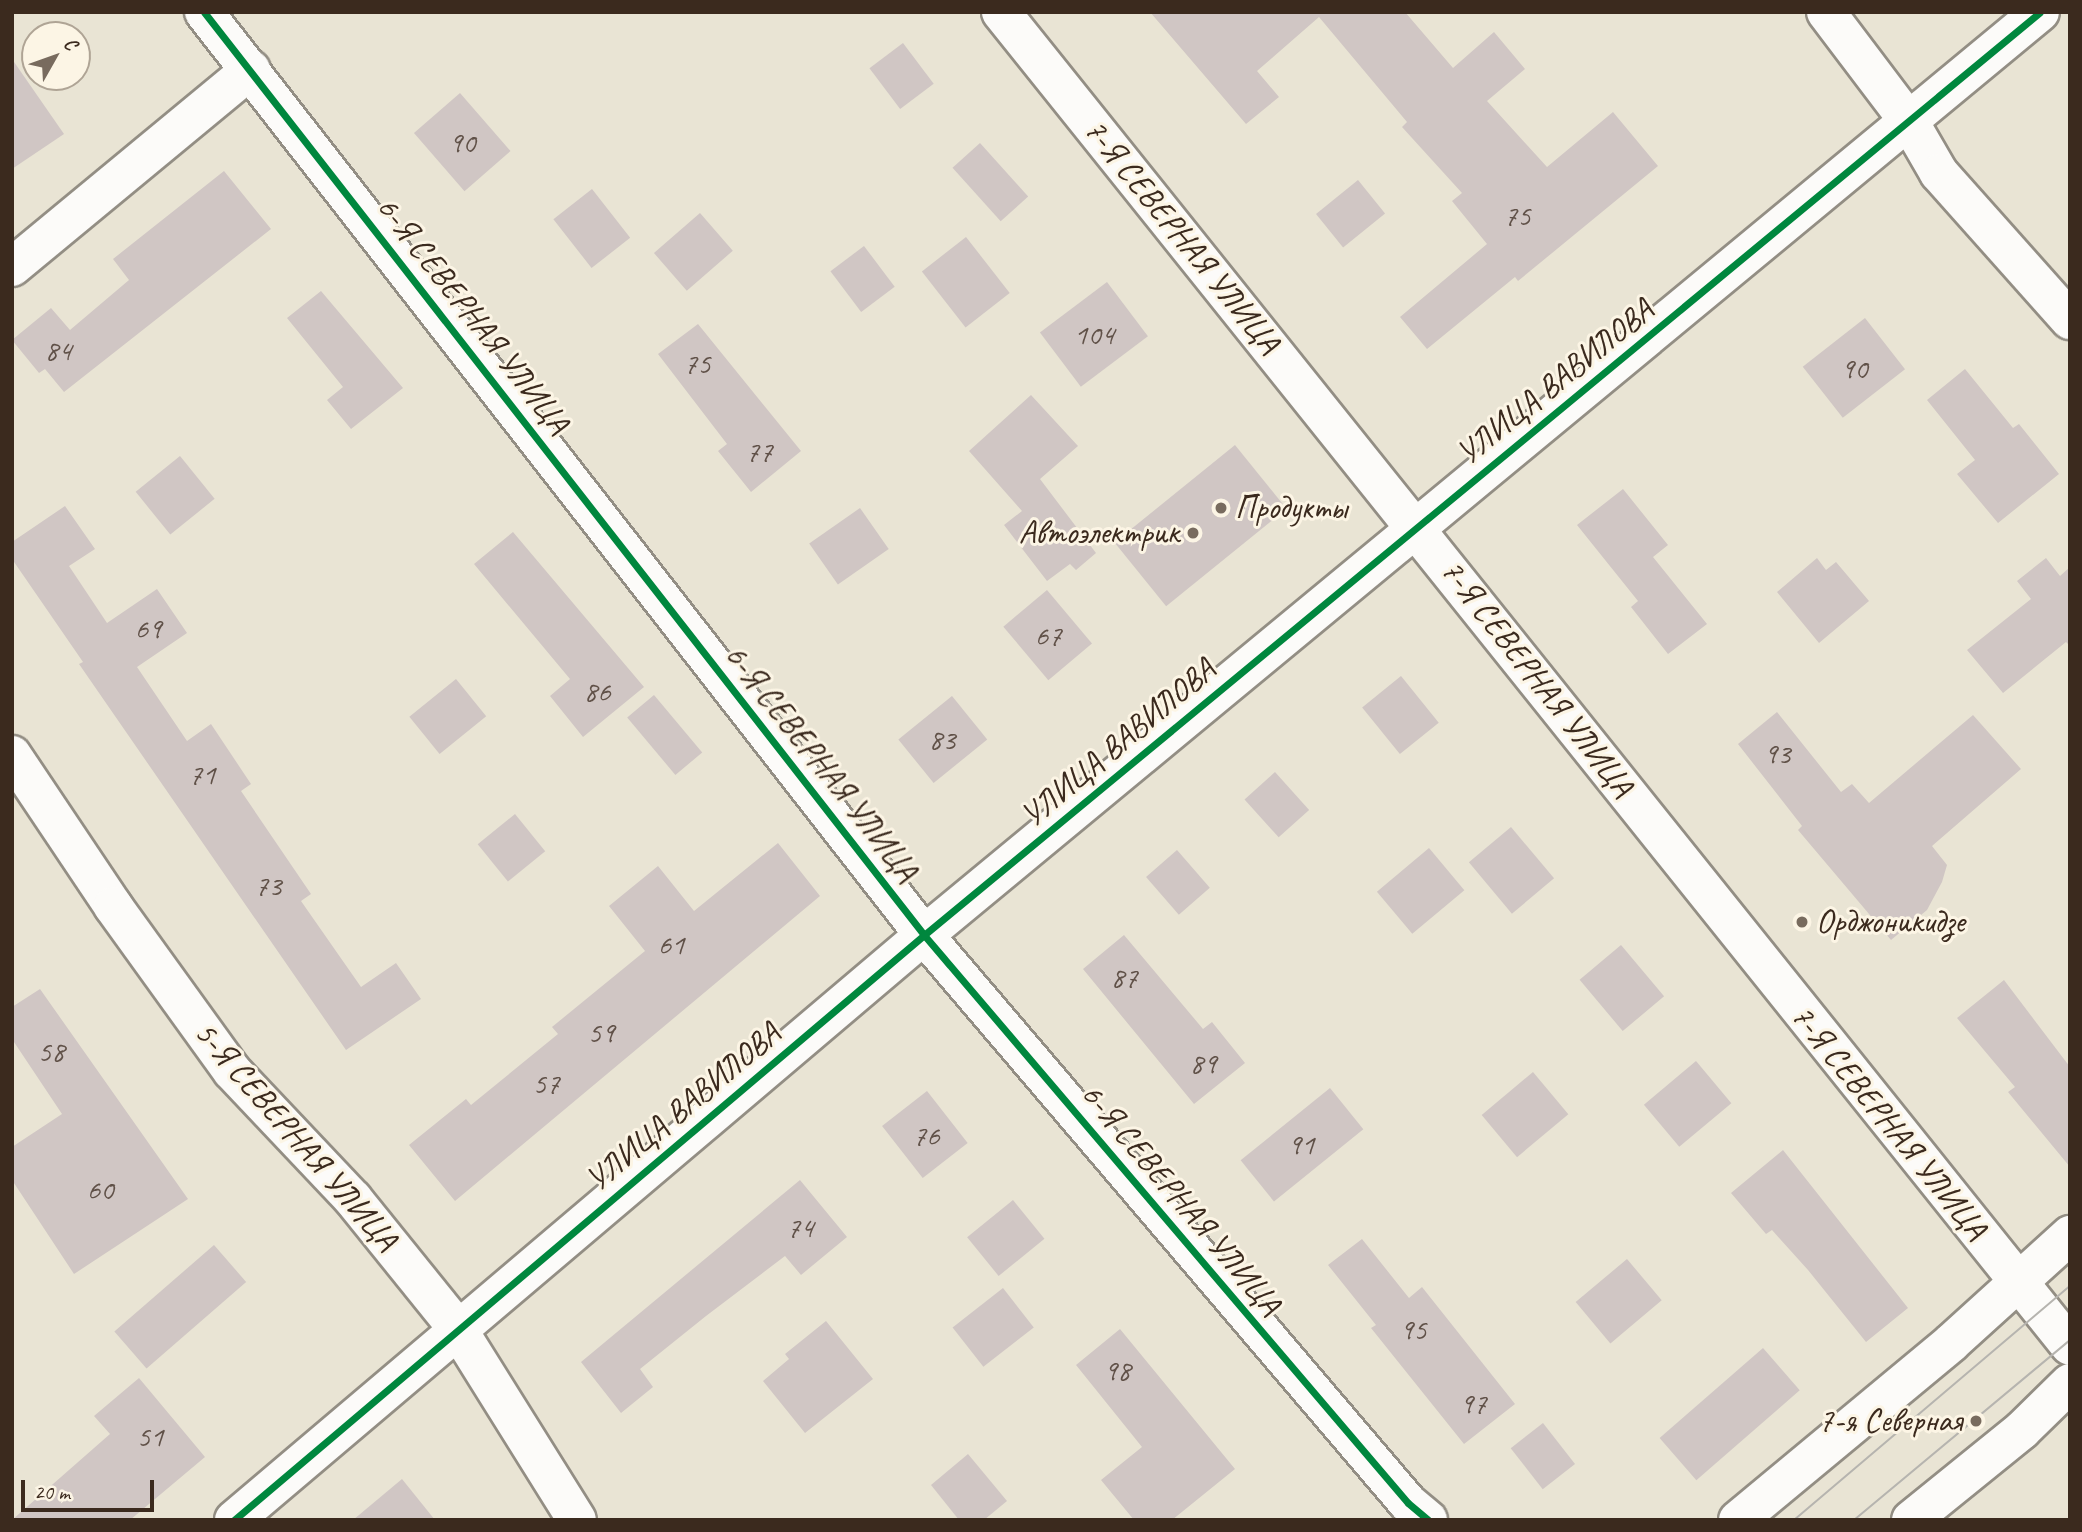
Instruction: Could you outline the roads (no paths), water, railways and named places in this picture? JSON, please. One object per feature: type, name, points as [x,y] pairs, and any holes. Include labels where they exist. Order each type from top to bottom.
[{"type":"street","name":"6-Я СЕВЕРНАЯ УЛИЦА","points":[[204,12],[924,935],[1399,1492],[1428,1520]]},
{"type":"street","name":"7-Я СЕВЕРНАЯ УЛИЦА","points":[[1001,12],[1417,527],[2070,1346]]},
{"type":"street","points":[[1826,12],[1910,122],[1939,173],[2070,320]]},
{"type":"street","name":"УЛИЦА ВАВИЛОВА","points":[[234,1520],[457,1328],[924,935],[2040,12]]},
{"type":"street","points":[[12,267],[251,69]]},
{"type":"street","name":"5-Я СЕВЕРНАЯ УЛИЦА","points":[[12,755],[113,906],[232,1070],[353,1199],[457,1328],[577,1520]]},
{"type":"street","points":[[1738,1520],[1951,1343],[2070,1235]]},
{"type":"street","points":[[1911,1520],[2022,1430],[2070,1383]]},
{"type":"tram line","points":[[1794,1520],[2070,1286]]},
{"type":"tram line","points":[[1854,1520],[2070,1340]]},
{"type":"place","name":"Продукты","points":[[1221,508]]},
{"type":"place","name":"Автоэлектрик","points":[[1193,533]]},
{"type":"place","name":"Орджоникидзе","points":[[1802,922]]},
{"type":"place","name":"7-я Северная","points":[[1976,1421]]}]
